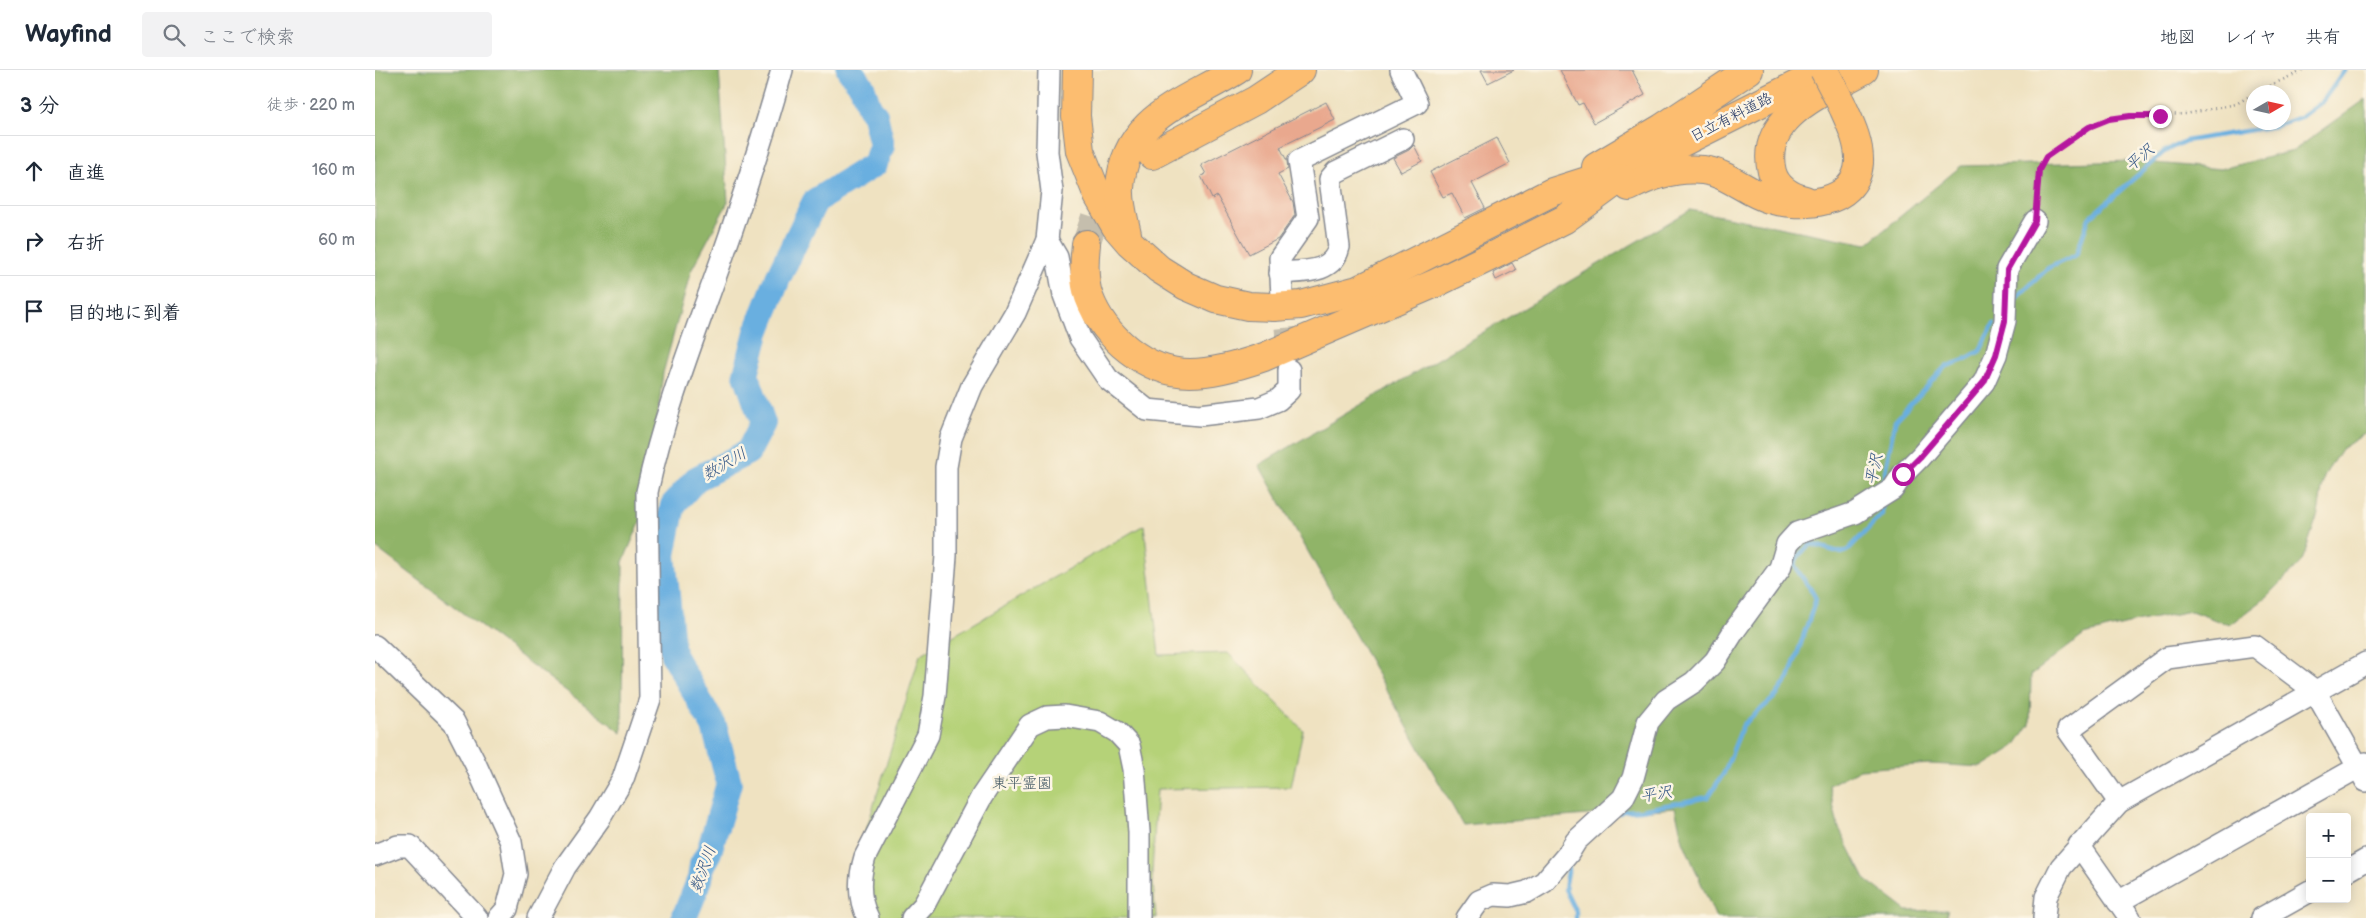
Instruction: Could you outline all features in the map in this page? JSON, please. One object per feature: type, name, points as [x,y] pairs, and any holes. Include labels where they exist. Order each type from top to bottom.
[{"type":"highway","points":[[1065,70],[1063,116],[1069,164],[1076,188],[1085,208],[1108,244],[1136,275],[1156,289],[1188,307],[1215,316],[1241,322],[1264,324],[1303,321],[1402,297]]},
{"type":"highway","points":[[1077,70],[1076,97],[1080,151],[1098,196],[1116,227],[1129,242],[1159,269],[1186,286],[1217,299],[1248,306],[1301,305],[1358,290],[1552,192],[1662,128],[1749,70]]},
{"type":"highway","points":[[1088,172],[1086,132],[1096,70]]},
{"type":"highway","points":[[1129,242],[1120,190],[1124,161],[1133,143],[1146,126],[1162,112],[1237,70]]},
{"type":"highway","points":[[1152,155],[1256,100],[1301,70]]},
{"type":"highway","points":[[1086,244],[1084,265],[1089,297],[1097,314],[1117,340],[1143,360],[1158,366],[1189,373],[1228,368],[1264,357],[1435,283],[1641,182],[1667,172],[1691,170],[1720,174],[1767,198],[1786,202],[1819,202],[1831,199],[1849,186],[1856,176],[1859,165],[1856,139],[1825,70]]},
{"type":"highway","name":"日立有料道路","points":[[1637,165],[1825,70]]},
{"type":"highway","points":[[1819,202],[1788,194],[1777,181],[1770,162],[1770,148],[1774,135],[1780,125],[1800,107],[1864,70]]},
{"type":"highway","points":[[1565,219],[1637,165]]},
{"type":"highway","points":[[1552,192],[1637,165]]},
{"type":"street","points":[[538,918],[565,867],[600,818],[623,779],[650,699],[647,492],[651,471],[677,382],[763,137],[781,70]]},
{"type":"street","points":[[868,918],[861,897],[859,876],[865,857],[928,735],[935,696],[946,556],[946,467],[951,438],[972,386],[1015,313],[1047,240],[1052,191],[1047,152],[1049,70]]},
{"type":"street","points":[[1282,296],[1280,258],[1308,218],[1299,161],[1417,103],[1401,70]]},
{"type":"street","points":[[1281,273],[1325,267],[1332,262],[1337,255],[1339,247],[1330,179],[1336,172],[1403,139]]},
{"type":"street","points":[[1467,918],[1479,901],[1493,895],[1510,896],[1527,892],[1545,882],[1576,841],[1623,798],[1633,778],[1648,722],[1666,700],[1694,682],[1715,661],[1734,631],[1780,568],[1787,544],[1797,533],[1855,514],[1893,489],[1903,474],[1920,457],[1984,382],[1996,355],[2005,321],[2007,270],[2035,221]]},
{"type":"street","points":[[1047,240],[1057,257],[1064,295],[1080,338],[1108,379],[1147,410],[1199,415],[1259,408],[1278,400],[1289,390],[1289,370]]},
{"type":"street","points":[[375,646],[454,722],[483,780],[511,842],[517,874],[507,909],[499,918]]},
{"type":"street","points":[[2079,845],[2124,910],[2363,771],[2315,691],[2255,646],[2167,658],[2069,730],[2119,802]]},
{"type":"street","points":[[2044,918],[2046,897],[2053,880],[2079,845],[2119,802],[2366,663]]},
{"type":"street","points":[[912,918],[924,905],[982,796],[1030,725],[1047,717],[1065,716],[1082,717],[1105,724],[1117,732],[1129,746],[1134,769],[1139,832],[1139,918]]},
{"type":"street","points":[[375,854],[398,846],[410,846],[477,918]]},
{"type":"street","points":[[2351,869],[2366,860]]},
{"type":"street","points":[[2262,918],[2306,893]]},
{"type":"path","points":[[2272,85],[2304,70]]},
{"type":"path","points":[[2035,221],[2039,170],[2046,157],[2089,127],[2109,119],[2130,116],[2187,114],[2236,104],[2246,98]]},
{"type":"green space","points":[[375,70],[719,70],[728,202],[691,271],[663,373],[646,508],[623,562],[622,733],[375,547]]},
{"type":"green space","points":[[2366,99],[2366,433],[2341,449],[2324,476],[2318,514],[2302,561],[2267,597],[2230,625],[2191,611],[2084,635],[2031,675],[2030,724],[2015,746],[1982,767],[1930,764],[1860,769],[1829,785],[1838,826],[1865,879],[1907,911],[1948,910],[1945,918],[1716,918],[1683,841],[1675,808],[1463,825],[1259,465],[1690,210],[1867,244],[1961,166],[2133,161],[2221,169],[2293,151]]},
{"type":"green space","name":"東平霊園","points":[[1144,525],[1159,655],[1228,653],[1303,730],[1291,787],[1157,789],[1152,873],[1156,918],[860,918],[856,863],[920,655]]},
{"type":"building","points":[[1481,70],[1514,70],[1488,83]]},
{"type":"building","points":[[1560,70],[1632,70],[1645,95],[1594,123],[1583,103],[1578,105]]},
{"type":"building","points":[[1326,102],[1335,120],[1280,147],[1287,161],[1288,169],[1278,174],[1293,202],[1295,215],[1278,239],[1249,254],[1217,196],[1212,199],[1201,176],[1206,174],[1201,165]]},
{"type":"building","points":[[1497,138],[1510,163],[1472,183],[1485,208],[1465,218],[1452,193],[1443,197],[1430,172]]},
{"type":"building","points":[[1414,145],[1422,161],[1401,172],[1393,158],[1409,150]]},
{"type":"building","points":[[1512,263],[1516,270],[1496,280],[1493,273]]},
{"type":"waterway","name":"数沢川","points":[[684,918],[700,879],[702,865],[709,852],[729,783],[714,726],[673,655],[663,555],[673,505],[696,479],[748,452],[763,423],[746,374],[757,332],[778,278],[815,201],[875,164],[882,145],[875,115],[869,107],[862,86],[849,70]]},
{"type":"waterway","name":"平沢","points":[[2013,301],[2048,268],[2076,255],[2089,218],[2165,151],[2185,141],[2276,126],[2303,116],[2322,102],[2345,70]]},
{"type":"waterway","name":"平沢","points":[[1882,487],[1895,421],[1945,367],[1964,360],[1980,351],[1994,324]]},
{"type":"waterway","name":"平沢","points":[[1620,813],[1708,797],[1724,773],[1743,725],[1775,697],[1789,678],[1816,599],[1794,564],[1799,555],[1811,544],[1842,553],[1848,550],[1882,514],[1882,504]]},
{"type":"waterway","name":"平沢","points":[[1569,866],[1565,889],[1576,912],[1576,918]]},
{"type":"tunnel","points":[[1086,244],[1097,211],[1113,185]]},
{"type":"tunnel","points":[[1282,296],[1288,360]]},
{"type":"route","points":[[1903,474],[1920,457],[1984,382],[1996,355],[2005,321],[2007,270],[2035,221],[2039,170],[2046,157],[2089,127],[2109,119],[2130,116],[2160,116]]}]
